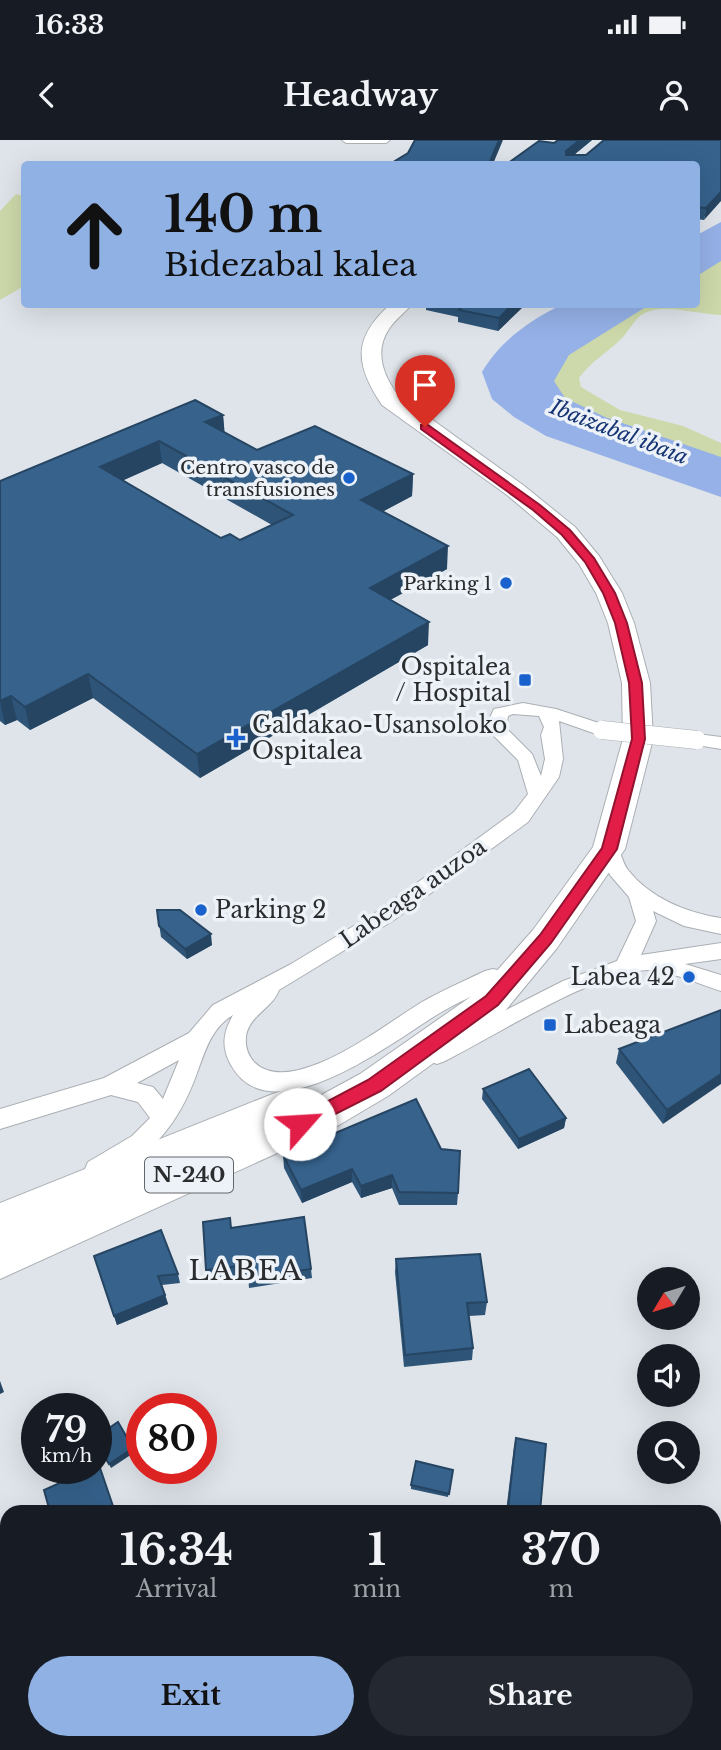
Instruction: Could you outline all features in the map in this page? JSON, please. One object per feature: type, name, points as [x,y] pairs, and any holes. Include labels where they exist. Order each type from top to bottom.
[{"type":"highway","name":"N-240","points":[[0,1259],[313,1119],[374,1086],[492,1001],[545,939],[610,849],[638,739],[636,683],[621,623],[609,593],[590,561],[566,532],[514,490],[390,400],[378,386],[369,361],[370,349],[382,326],[399,308]]},
{"type":"highway","name":"N-240","points":[[0,1222],[324,1090],[428,1028],[545,939]]},
{"type":"street","points":[[346,140],[386,140]]},
{"type":"street","points":[[537,793],[526,758],[496,724],[496,718],[506,709],[533,708],[602,730],[721,743]]},
{"type":"street","points":[[547,714],[554,727],[550,735]]},
{"type":"street","points":[[508,738],[526,743],[550,735],[602,730]]},
{"type":"street","name":"Labeaga auzoa","points":[[42,1203],[140,1143],[165,1119],[186,1076],[197,1039],[221,1011],[278,982],[387,915],[521,817],[550,777],[554,759],[550,735]]},
{"type":"street","points":[[610,849],[617,870],[638,894],[691,921],[721,926]]},
{"type":"street","points":[[636,965],[646,920],[638,894]]},
{"type":"street","points":[[691,921],[721,951]]},
{"type":"street","points":[[374,1086],[487,1030],[518,1011],[591,978],[636,965],[721,951]]},
{"type":"street","points":[[636,965],[674,967],[721,984]]},
{"type":"street","name":"Labeaga auzoa","points":[[278,982],[239,1023],[236,1033],[237,1054],[245,1069],[257,1079],[281,1082],[317,1074],[362,1052],[448,998],[493,977]]},
{"type":"street","points":[[0,1119],[111,1086],[197,1039]]},
{"type":"street","points":[[111,1086],[145,1094],[165,1119]]},
{"type":"green space","points":[[16,194],[21,195],[21,288],[0,300],[0,211]]},
{"type":"green space","points":[[721,241],[721,315],[668,309],[648,312],[640,316],[622,338],[579,378],[581,387],[620,410],[683,426],[721,443],[721,482],[503,401],[596,308],[700,308],[700,251]]},
{"type":"water","points":[[721,222],[721,261],[700,274],[700,233]]},
{"type":"water","name":"Ibaizabal ibaia","points":[[556,308],[644,308],[569,355],[554,381],[565,398],[605,417],[721,457],[721,497],[546,436],[514,417],[492,399],[482,372],[506,341]]},
{"type":"building","points":[[415,140],[499,140],[490,161],[395,161],[408,153]]},
{"type":"building","points":[[558,140],[580,140],[566,151],[566,155],[586,155],[604,140],[721,140],[721,192],[706,208],[700,207],[700,161],[511,161],[539,141],[554,143]]},
{"type":"building","points":[[461,308],[509,308],[499,318],[459,310]]},
{"type":"building","points":[[195,400],[223,415],[205,422],[257,450],[315,426],[413,474],[361,500],[448,546],[370,588],[429,622],[197,754],[88,674],[25,707],[11,696],[0,701],[0,481]],"holes":[[[159,441],[293,515],[240,540],[230,534],[221,538],[100,467]]]},
{"type":"building","points":[[157,910],[180,910],[211,934],[185,949],[159,926]]},
{"type":"building","points":[[721,1010],[721,1074],[667,1110],[619,1049]]},
{"type":"building","points":[[529,1069],[566,1118],[519,1139],[483,1089]]},
{"type":"building","points":[[416,1099],[441,1149],[460,1151],[458,1193],[399,1192],[392,1175],[361,1186],[352,1169],[301,1190],[283,1155]]},
{"type":"building","points":[[304,1217],[311,1269],[248,1278],[247,1265],[206,1270],[203,1222],[230,1218],[231,1228]]},
{"type":"building","points":[[161,1230],[178,1274],[158,1276],[165,1295],[114,1316],[94,1256]]},
{"type":"building","points":[[480,1254],[487,1302],[467,1303],[473,1348],[405,1355],[396,1259]]},
{"type":"building","points":[[118,1422],[126,1436],[126,1453],[112,1462],[112,1426]]},
{"type":"building","points":[[516,1438],[546,1444],[541,1505],[508,1505]]},
{"type":"building","points":[[416,1461],[453,1470],[449,1494],[411,1485]]},
{"type":"building","points":[[57,1484],[105,1484],[113,1505],[48,1505],[44,1490]]},
{"type":"place","name":"Centro vasco de transfusiones","points":[[349,478]]},
{"type":"place","name":"Parking 1","points":[[506,583]]},
{"type":"place","name":"Ospitalea / Hospital","points":[[525,680]]},
{"type":"place","name":"Galdakao-Usansoloko Ospitalea","points":[[236,738]]},
{"type":"place","name":"Parking 2","points":[[201,910]]},
{"type":"place","name":"Labea 42","points":[[689,977]]},
{"type":"place","name":"Labeaga","points":[[550,1025]]},
{"type":"district","name":"LABEA","points":[[246,1270]]},
{"type":"route","points":[[300,1124],[374,1086],[492,1001],[545,939],[610,849],[638,739],[636,683],[621,623],[609,593],[590,561],[566,532],[537,508],[425,427]]}]
